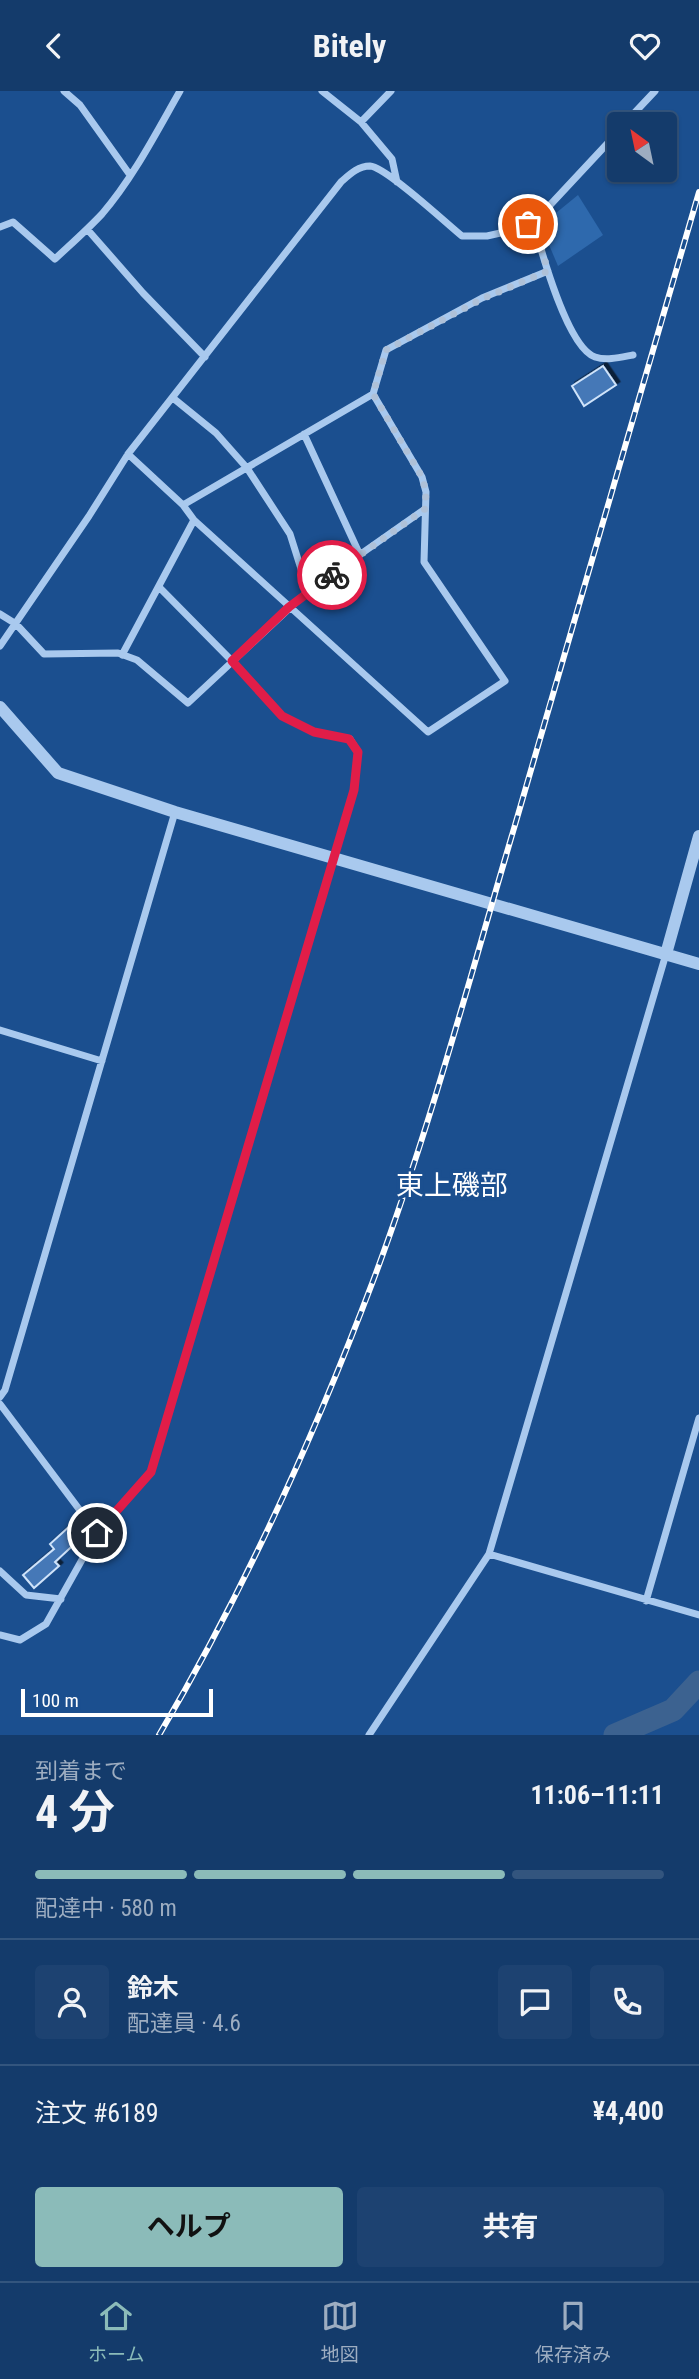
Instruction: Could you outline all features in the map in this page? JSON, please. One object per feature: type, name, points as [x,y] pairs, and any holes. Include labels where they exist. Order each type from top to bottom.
[{"type":"street","points":[[64,91],[80,105],[130,174]]},
{"type":"street","points":[[0,227],[13,222],[55,259],[87,229],[113,199],[180,91]]},
{"type":"street","points":[[322,91],[361,122],[392,159],[397,182]]},
{"type":"street","points":[[361,122],[391,91]]},
{"type":"street","points":[[635,112],[655,91]]},
{"type":"street","points":[[0,646],[128,454],[341,182],[354,171],[369,166],[386,173],[462,236],[486,236],[518,229],[533,221],[607,144]]},
{"type":"street","points":[[533,221],[548,271],[571,330],[580,344],[594,357],[633,355]]},
{"type":"street","points":[[87,229],[143,293],[205,357]]},
{"type":"street","points":[[183,505],[373,394],[386,350],[482,299],[548,271]]},
{"type":"street","points":[[128,454],[183,505],[194,520],[428,732],[505,681],[424,562],[426,492],[422,477],[373,394]]},
{"type":"street","points":[[173,398],[216,433],[247,468],[290,534],[308,591]]},
{"type":"street","points":[[304,434],[360,555]]},
{"type":"street","points":[[0,614],[16,624],[44,654],[122,655],[137,660],[188,703],[308,591],[425,509]]},
{"type":"street","points":[[122,655],[194,520]]},
{"type":"street","points":[[0,1635],[20,1640],[46,1624],[97,1533],[151,1472],[354,790],[358,752],[349,739],[314,732],[282,716],[159,587]]},
{"type":"street","points":[[0,707],[58,773],[175,812],[699,964]]},
{"type":"street","points":[[0,1397],[9,1377],[175,812]]},
{"type":"street","points":[[369,1735],[489,1554],[699,837]]},
{"type":"street","points":[[0,1030],[102,1061]]},
{"type":"street","points":[[0,1404],[97,1533]]},
{"type":"street","points":[[646,1601],[699,1418]]},
{"type":"street","points":[[489,1554],[699,1615]]},
{"type":"street","points":[[0,1571],[26,1595],[61,1599]]},
{"type":"shaded area","points":[[578,195],[603,235],[558,266],[544,233],[545,222]]},
{"type":"building","points":[[603,366],[616,385],[584,406],[572,386]]},
{"type":"building","points":[[71,1525],[82,1537],[55,1562],[59,1566],[34,1588],[23,1575],[54,1549],[50,1544]]},
{"type":"waterway","points":[[615,1735],[673,1710],[699,1682]]},
{"type":"railway","points":[[159,1735],[220,1625],[276,1513],[327,1397],[393,1225],[448,1054],[699,192]]},
{"type":"way so far","points":[[332,575],[425,509],[426,492],[422,477],[373,394],[386,350],[482,299],[548,271],[533,221],[528,224]]},
{"type":"district","name":"東上磯部","points":[[452,1185]]},
{"type":"route","points":[[97,1533],[151,1472],[354,790],[358,752],[349,739],[314,732],[282,716],[232,661],[289,607],[332,575]]}]
